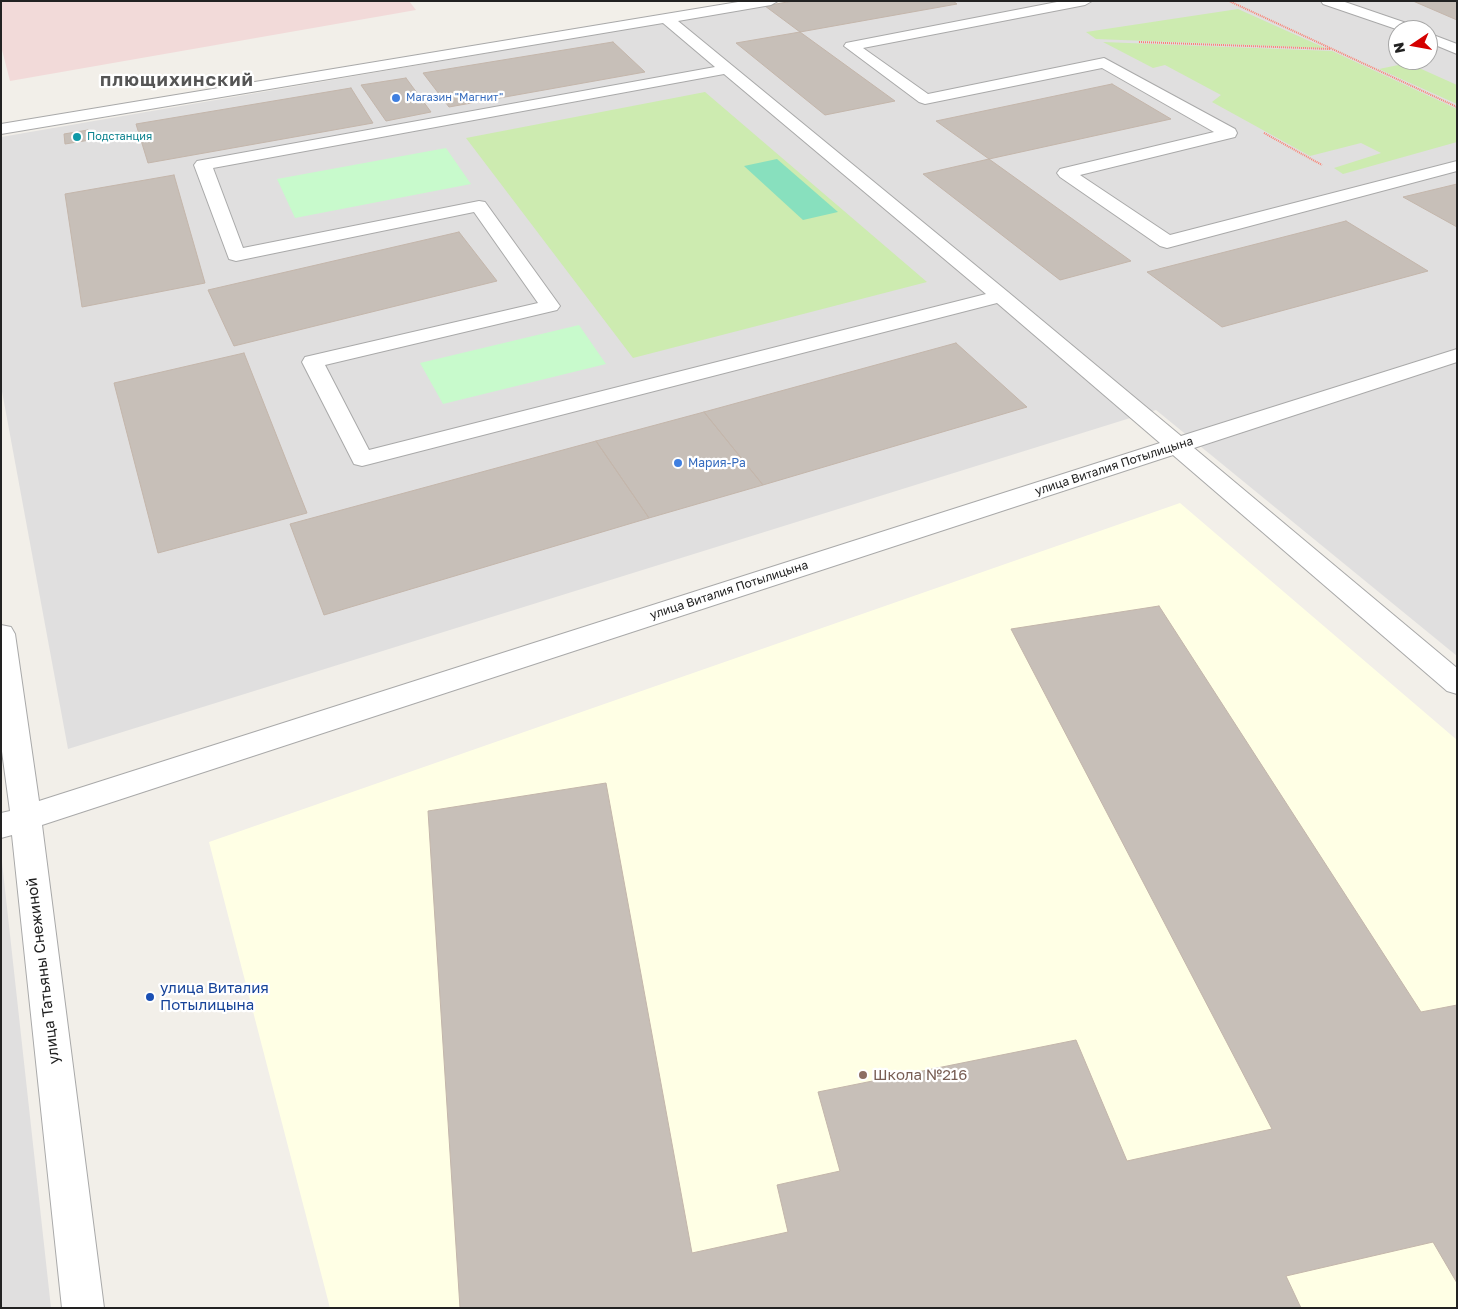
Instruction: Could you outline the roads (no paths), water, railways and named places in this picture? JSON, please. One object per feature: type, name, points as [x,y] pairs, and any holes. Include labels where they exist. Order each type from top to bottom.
[{"type":"street","points":[[1,130],[668,20],[771,1]]},
{"type":"street","points":[[1085,1],[851,46],[925,99],[1104,63],[1229,133],[1066,173],[1167,242],[1457,166]]},
{"type":"street","points":[[1328,1],[1388,22]]},
{"type":"street","points":[[668,20],[1001,296],[1457,684]]},
{"type":"street","points":[[1438,41],[1457,50]]},
{"type":"street","points":[[729,69],[203,165],[236,254],[479,206],[550,306],[312,362],[362,459],[1001,296]]},
{"type":"street","name":"улица Виталия Потылицына","points":[[14,822],[1457,355]]},
{"type":"street","name":"улица Татьяны Снежиной","points":[[1,634],[14,822],[83,1308]]},
{"type":"place","name":"Магазин \"Магнит\"","points":[[396,98]]},
{"type":"place","name":"Подстанция","points":[[77,137]]},
{"type":"place","name":"Мария-Ра","points":[[678,463]]},
{"type":"place","name":"улица Виталия Потылицына","points":[[150,997]]},
{"type":"place","name":"Школа №216","points":[[863,1075]]},
{"type":"district","name":"ПЛЮЩИХИНСКИЙ","points":[[177,81]]}]
